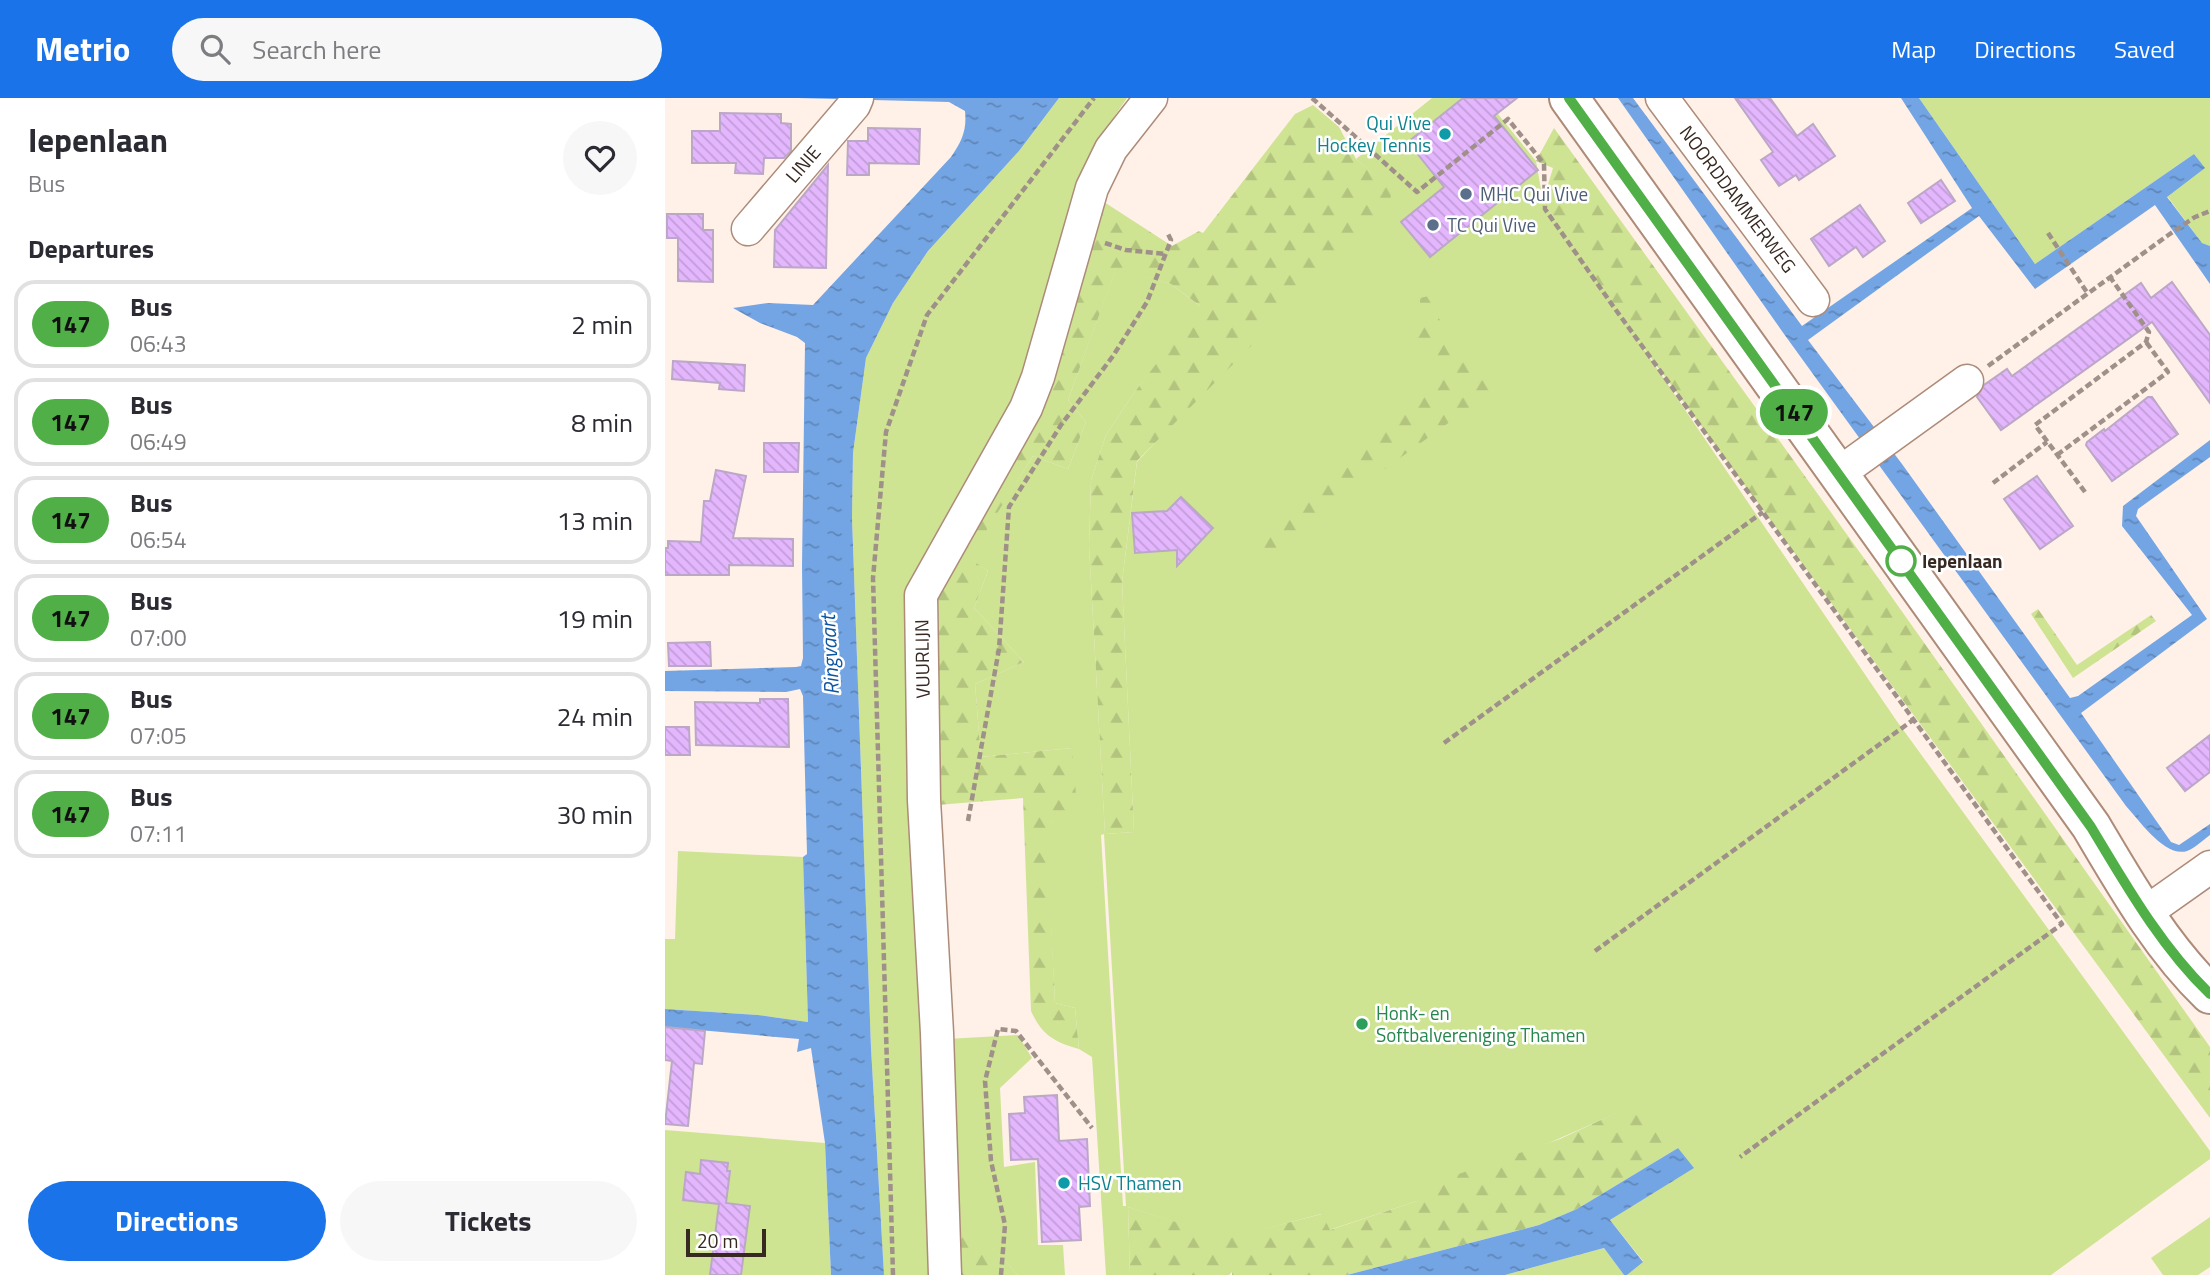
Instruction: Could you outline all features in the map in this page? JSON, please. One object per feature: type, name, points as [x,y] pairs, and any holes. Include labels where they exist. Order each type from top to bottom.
[{"type":"street","name":"VUURLIJN","points":[[945,1275],[937,1033],[923,800],[921,595],[1026,408],[1038,377],[1092,188],[1111,149],[1151,98]]},
{"type":"street","points":[[1569,98],[1849,466],[2091,827],[2153,907],[2207,963],[2210,972]]},
{"type":"street","name":"NOORDDAMMERWEG","points":[[1662,98],[1814,300]]},
{"type":"street","name":"LINIE","points":[[748,229],[856,101]]},
{"type":"street","points":[[1849,466],[1967,381]]},
{"type":"street","points":[[2153,907],[2210,867]]},
{"type":"street","points":[[2153,907],[2191,976],[2210,994]]},
{"type":"path","points":[[1312,98],[1417,192],[1508,119],[1544,164],[1545,209],[2062,924],[1740,1157]]},
{"type":"path","points":[[1967,381],[2167,236],[2195,217],[2210,211]]},
{"type":"path","points":[[968,821],[999,649],[1009,507],[1061,425],[1113,356],[1147,302],[1171,240],[1167,232]]},
{"type":"path","points":[[2048,233],[2088,293]]},
{"type":"path","points":[[1078,235],[1126,250],[1166,254]]},
{"type":"path","points":[[2085,492],[2035,425],[2146,342],[2149,332],[2110,277]]},
{"type":"path","points":[[2057,455],[2168,372],[2146,342]]},
{"type":"path","points":[[1993,483],[2047,442]]},
{"type":"path","points":[[1444,743],[1763,512]]},
{"type":"path","points":[[1595,951],[1913,720]]},
{"type":"path","points":[[1001,1275],[1005,1225],[992,1161],[985,1081],[997,1029],[1016,1031],[1092,1128]]},
{"type":"green space","points":[[1059,98],[1127,98],[1101,136],[1091,162],[1047,317],[1003,423],[924,568],[933,1275],[884,1275],[871,1048],[852,518],[853,453],[866,358],[893,303],[928,251],[1019,151]]},
{"type":"green space","points":[[1432,98],[1485,98],[1536,161],[1543,201],[1896,720],[2210,1151],[2210,1159],[2051,1275],[1627,1275],[1643,1261],[1610,1220],[1693,1168],[1642,1102],[1417,1201],[1329,1230],[1321,1214],[1227,1239],[1128,1207],[1130,1275],[1106,1275],[1092,1057],[1079,1049],[1075,1008],[1055,1003],[1046,832],[1052,822],[1058,820],[1072,748],[981,757],[975,684],[1024,662],[974,608],[988,571],[968,558],[1033,456],[1068,469],[1086,422],[1068,400],[1116,268],[1171,284],[1201,307],[1131,397],[1106,435],[1091,480],[1089,546],[1105,834],[1134,832],[1122,582],[1137,462],[1392,189],[1356,159]],"holes":[[[1104,834],[1126,1206],[1123,1206],[1101,835]]]},
{"type":"green space","points":[[1919,98],[2210,98],[2210,246],[2202,243],[2167,196],[2204,168],[2194,154],[2035,264]]},
{"type":"green space","points":[[1313,105],[1339,127],[1356,159],[1393,189],[1387,209],[1137,461],[1122,582],[1134,832],[1105,834],[1089,546],[1091,480],[1106,435],[1131,397],[1200,306],[1171,284],[1116,269],[1068,400],[1086,422],[1068,469],[1033,456],[969,558],[988,571],[974,608],[1024,662],[975,684],[981,757],[1072,748],[1078,818],[1052,822],[1047,832],[1055,1003],[1075,1008],[1079,1049],[1044,1032],[1031,1011],[1023,798],[937,805],[932,599],[1101,200],[1172,246],[1199,231],[1203,233],[1295,114]]},
{"type":"green space","points":[[1554,128],[1879,579],[2210,1047],[2210,1118],[1621,317],[1543,201],[1553,168],[1536,161]]},
{"type":"green space","points":[[1433,295],[1435,313],[1491,392],[1265,556],[1255,551],[1441,364],[1406,329],[1420,313],[1420,298]]},
{"type":"green space","points":[[2038,609],[2077,665],[2151,615],[2156,621],[2073,678],[2031,614]]},
{"type":"green space","points":[[678,851],[803,857],[808,1022],[758,1015],[665,1009],[665,939],[675,939]]},
{"type":"green space","points":[[1018,1035],[1032,1058],[1000,1088],[1004,1167],[1035,1162],[1038,1245],[1063,1245],[1065,1275],[1018,1275],[979,1233],[952,1233],[946,1039]]},
{"type":"green space","points":[[1642,1101],[1678,1148],[1577,1209],[1539,1225],[1347,1275],[1232,1275],[1232,1272],[1229,1275],[1130,1275],[1128,1207],[1227,1238],[1322,1214],[1330,1230],[1417,1201],[1421,1187],[1560,1139]]},
{"type":"green space","points":[[665,1130],[825,1143],[831,1275],[665,1275]]},
{"type":"green space","points":[[2210,1217],[2210,1267],[2198,1275],[2163,1275],[2151,1258]]},
{"type":"green space","points":[[979,1232],[1018,1275],[955,1275],[952,1233]]},
{"type":"green space","points":[[1604,1248],[1624,1275],[1505,1275]]},
{"type":"water","name":"Ringvaart","points":[[798,98],[1059,98],[1019,151],[928,251],[893,303],[866,358],[853,453],[852,518],[871,1048],[884,1275],[831,1275],[825,1143],[811,1048],[797,1052],[799,1039],[665,1027],[665,1009],[758,1015],[808,1022],[803,857],[807,854],[803,696],[800,689],[786,692],[665,691],[665,671],[796,667],[801,666],[803,658],[805,343],[733,308],[768,303],[813,305],[951,157],[961,140],[965,124],[965,111],[949,102]]},
{"type":"water","points":[[1618,98],[1633,98],[1802,326],[1972,208],[1901,98],[1919,98],[2035,264],[2194,154],[2205,168],[2167,197],[2202,243],[2210,246],[2210,284],[2155,205],[2035,289],[1979,216],[1808,340],[1902,464],[2070,698],[2078,696],[2192,615],[2122,526],[2123,506],[2210,440],[2210,457],[2138,509],[2136,516],[2207,619],[2081,713],[2171,842],[2179,845],[2210,824],[2210,835],[2187,851],[2170,849],[2161,844],[2126,806],[1784,334]]},
{"type":"water","points":[[1678,1148],[1694,1168],[1610,1220],[1643,1262],[1627,1275],[1624,1275],[1604,1248],[1505,1275],[1347,1275],[1539,1225],[1577,1209]]},
{"type":"building","points":[[1463,98],[1517,98],[1494,116],[1538,170],[1430,257],[1401,222],[1444,187],[1408,142]]},
{"type":"building","points":[[1735,98],[1770,98],[1797,136],[1813,124],[1835,156],[1799,180],[1796,175],[1779,186],[1761,160],[1773,152]]},
{"type":"building","points":[[720,113],[781,114],[781,123],[791,124],[791,151],[784,158],[764,158],[763,174],[735,173],[736,163],[692,163],[692,131],[720,131]]},
{"type":"building","points":[[868,128],[920,129],[919,164],[869,163],[869,175],[847,175],[848,141],[868,141]]},
{"type":"building","points":[[828,165],[826,268],[774,267],[775,230]]},
{"type":"building","points":[[1941,180],[1955,201],[1921,223],[1908,203]]},
{"type":"building","points":[[1860,205],[1885,241],[1863,257],[1856,247],[1829,266],[1811,239]]},
{"type":"building","points":[[667,214],[703,214],[703,230],[713,230],[713,282],[678,281],[678,238],[667,238]]},
{"type":"building","points":[[2172,282],[2210,335],[2210,403],[2152,322],[2001,430],[1977,397],[1984,385],[2007,369],[2012,376],[2141,283],[2151,298]]},
{"type":"building","points":[[673,361],[745,365],[744,391],[719,389],[720,383],[672,379]]},
{"type":"building","points":[[2148,397],[2152,397],[2178,434],[2112,481],[2086,445],[2087,442]]},
{"type":"building","points":[[764,443],[799,443],[798,472],[764,472]]},
{"type":"building","points":[[716,470],[746,476],[733,538],[793,539],[793,566],[729,565],[729,575],[665,575],[665,548],[668,548],[668,541],[701,542],[704,501],[710,501]]},
{"type":"building","points":[[2037,476],[2073,526],[2040,549],[2004,499]]},
{"type":"building","points":[[1181,497],[1213,528],[1177,566],[1177,550],[1135,553],[1132,513],[1167,511]]},
{"type":"building","points":[[710,642],[711,666],[669,666],[668,643]]},
{"type":"building","points":[[760,699],[788,699],[789,747],[696,745],[695,702],[760,703]]},
{"type":"building","points":[[665,727],[689,727],[690,755],[665,755]]},
{"type":"building","points":[[2210,735],[2210,772],[2185,791],[2167,768]]},
{"type":"building","points":[[665,1027],[705,1031],[702,1064],[694,1063],[688,1126],[665,1124],[672,1061],[665,1060]]},
{"type":"building","name":"HSV Thamen","points":[[1057,1095],[1059,1141],[1087,1139],[1090,1206],[1079,1207],[1081,1240],[1042,1242],[1038,1159],[1011,1160],[1009,1114],[1025,1113],[1024,1097]]},
{"type":"building","points":[[701,1160],[728,1163],[727,1171],[730,1171],[726,1203],[750,1206],[741,1275],[710,1275],[719,1204],[683,1200],[686,1172],[700,1174]]},
{"type":"bus line","name":"147","points":[[1569,98],[2091,827],[2145,913],[2191,976],[2210,994]]},
{"type":"place","name":"Qui Vive Hockey Tennis","points":[[1445,134]]},
{"type":"place","name":"MHC Qui Vive","points":[[1466,194]]},
{"type":"place","name":"TC Qui Vive","points":[[1433,225]]},
{"type":"place","name":"Iepenlaan","points":[[1901,561]]},
{"type":"place","name":"Honk- en Softbalvereniging Thamen","points":[[1362,1024]]},
{"type":"place","name":"HSV Thamen","points":[[1064,1183]]}]
